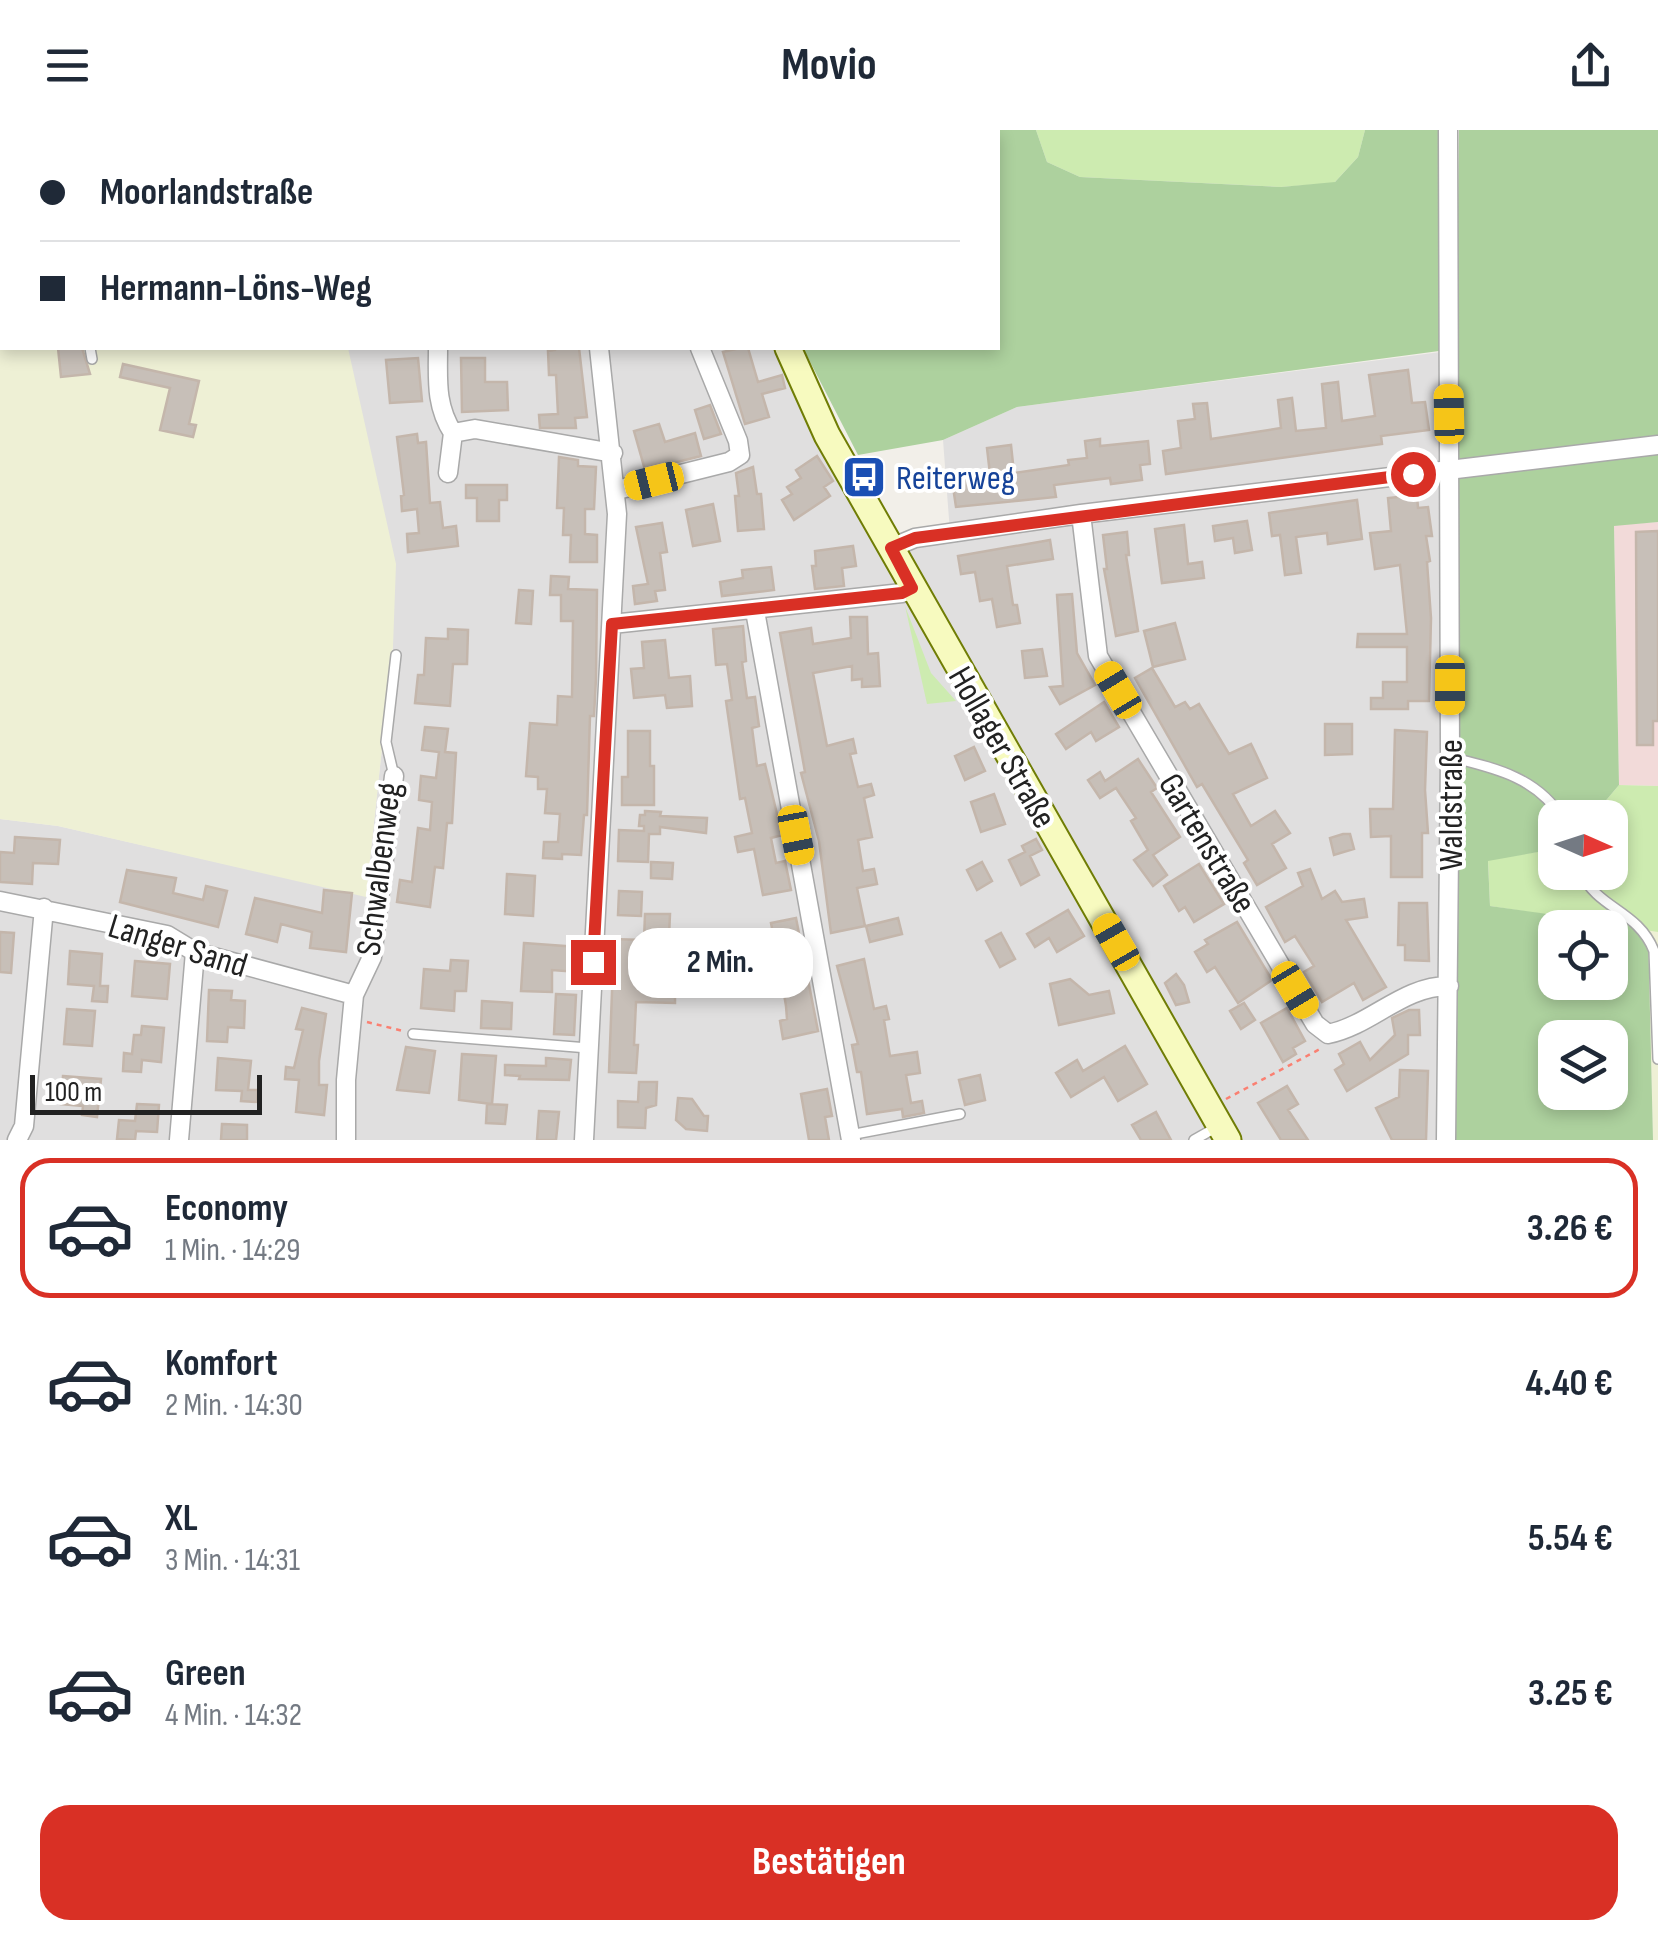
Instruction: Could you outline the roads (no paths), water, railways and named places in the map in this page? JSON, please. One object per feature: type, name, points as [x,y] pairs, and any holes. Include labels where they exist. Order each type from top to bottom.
[{"type":"main road","name":"Hollager Straße","points":[[789,350],[827,435],[912,588],[1219,1124]]},
{"type":"street","name":"Waldstraße","points":[[1446,1140],[1450,757],[1448,130]]},
{"type":"street","points":[[438,350],[438,400],[441,414],[453,433],[448,473]]},
{"type":"street","points":[[584,1140],[616,490],[599,350]]},
{"type":"street","points":[[616,490],[729,462],[740,455],[738,441],[701,350]]},
{"type":"street","points":[[453,433],[475,429],[613,453]]},
{"type":"street","points":[[891,548],[915,538],[1080,514],[1658,445]]},
{"type":"street","name":"Gartenstraße","points":[[1080,514],[1098,656],[1325,1041],[1416,990],[1449,986]]},
{"type":"street","points":[[612,624],[902,593],[912,588]]},
{"type":"street","points":[[755,610],[850,1137]]},
{"type":"street","name":"Schwalbenweg","points":[[346,1140],[346,1080],[354,995],[372,957],[394,776]]},
{"type":"street","name":"Langer Sand","points":[[0,901],[167,935],[195,952],[354,995]]},
{"type":"street","points":[[16,1140],[24,1126],[44,908]]},
{"type":"street","points":[[180,1140],[195,952]]},
{"type":"lane","points":[[90,350],[92,359]]},
{"type":"lane","name":"Schwalbenweg","points":[[394,776],[386,742],[396,656]]},
{"type":"lane","points":[[1450,757],[1504,770],[1551,800]]},
{"type":"lane","points":[[1592,890],[1632,918],[1656,950],[1658,1059]]},
{"type":"lane","points":[[413,1034],[588,1048]]},
{"type":"lane","points":[[850,1137],[960,1114]]},
{"type":"lane","points":[[1194,1140],[1219,1124]]},
{"type":"place","name":"Reiterweg","points":[[864,477]]}]
